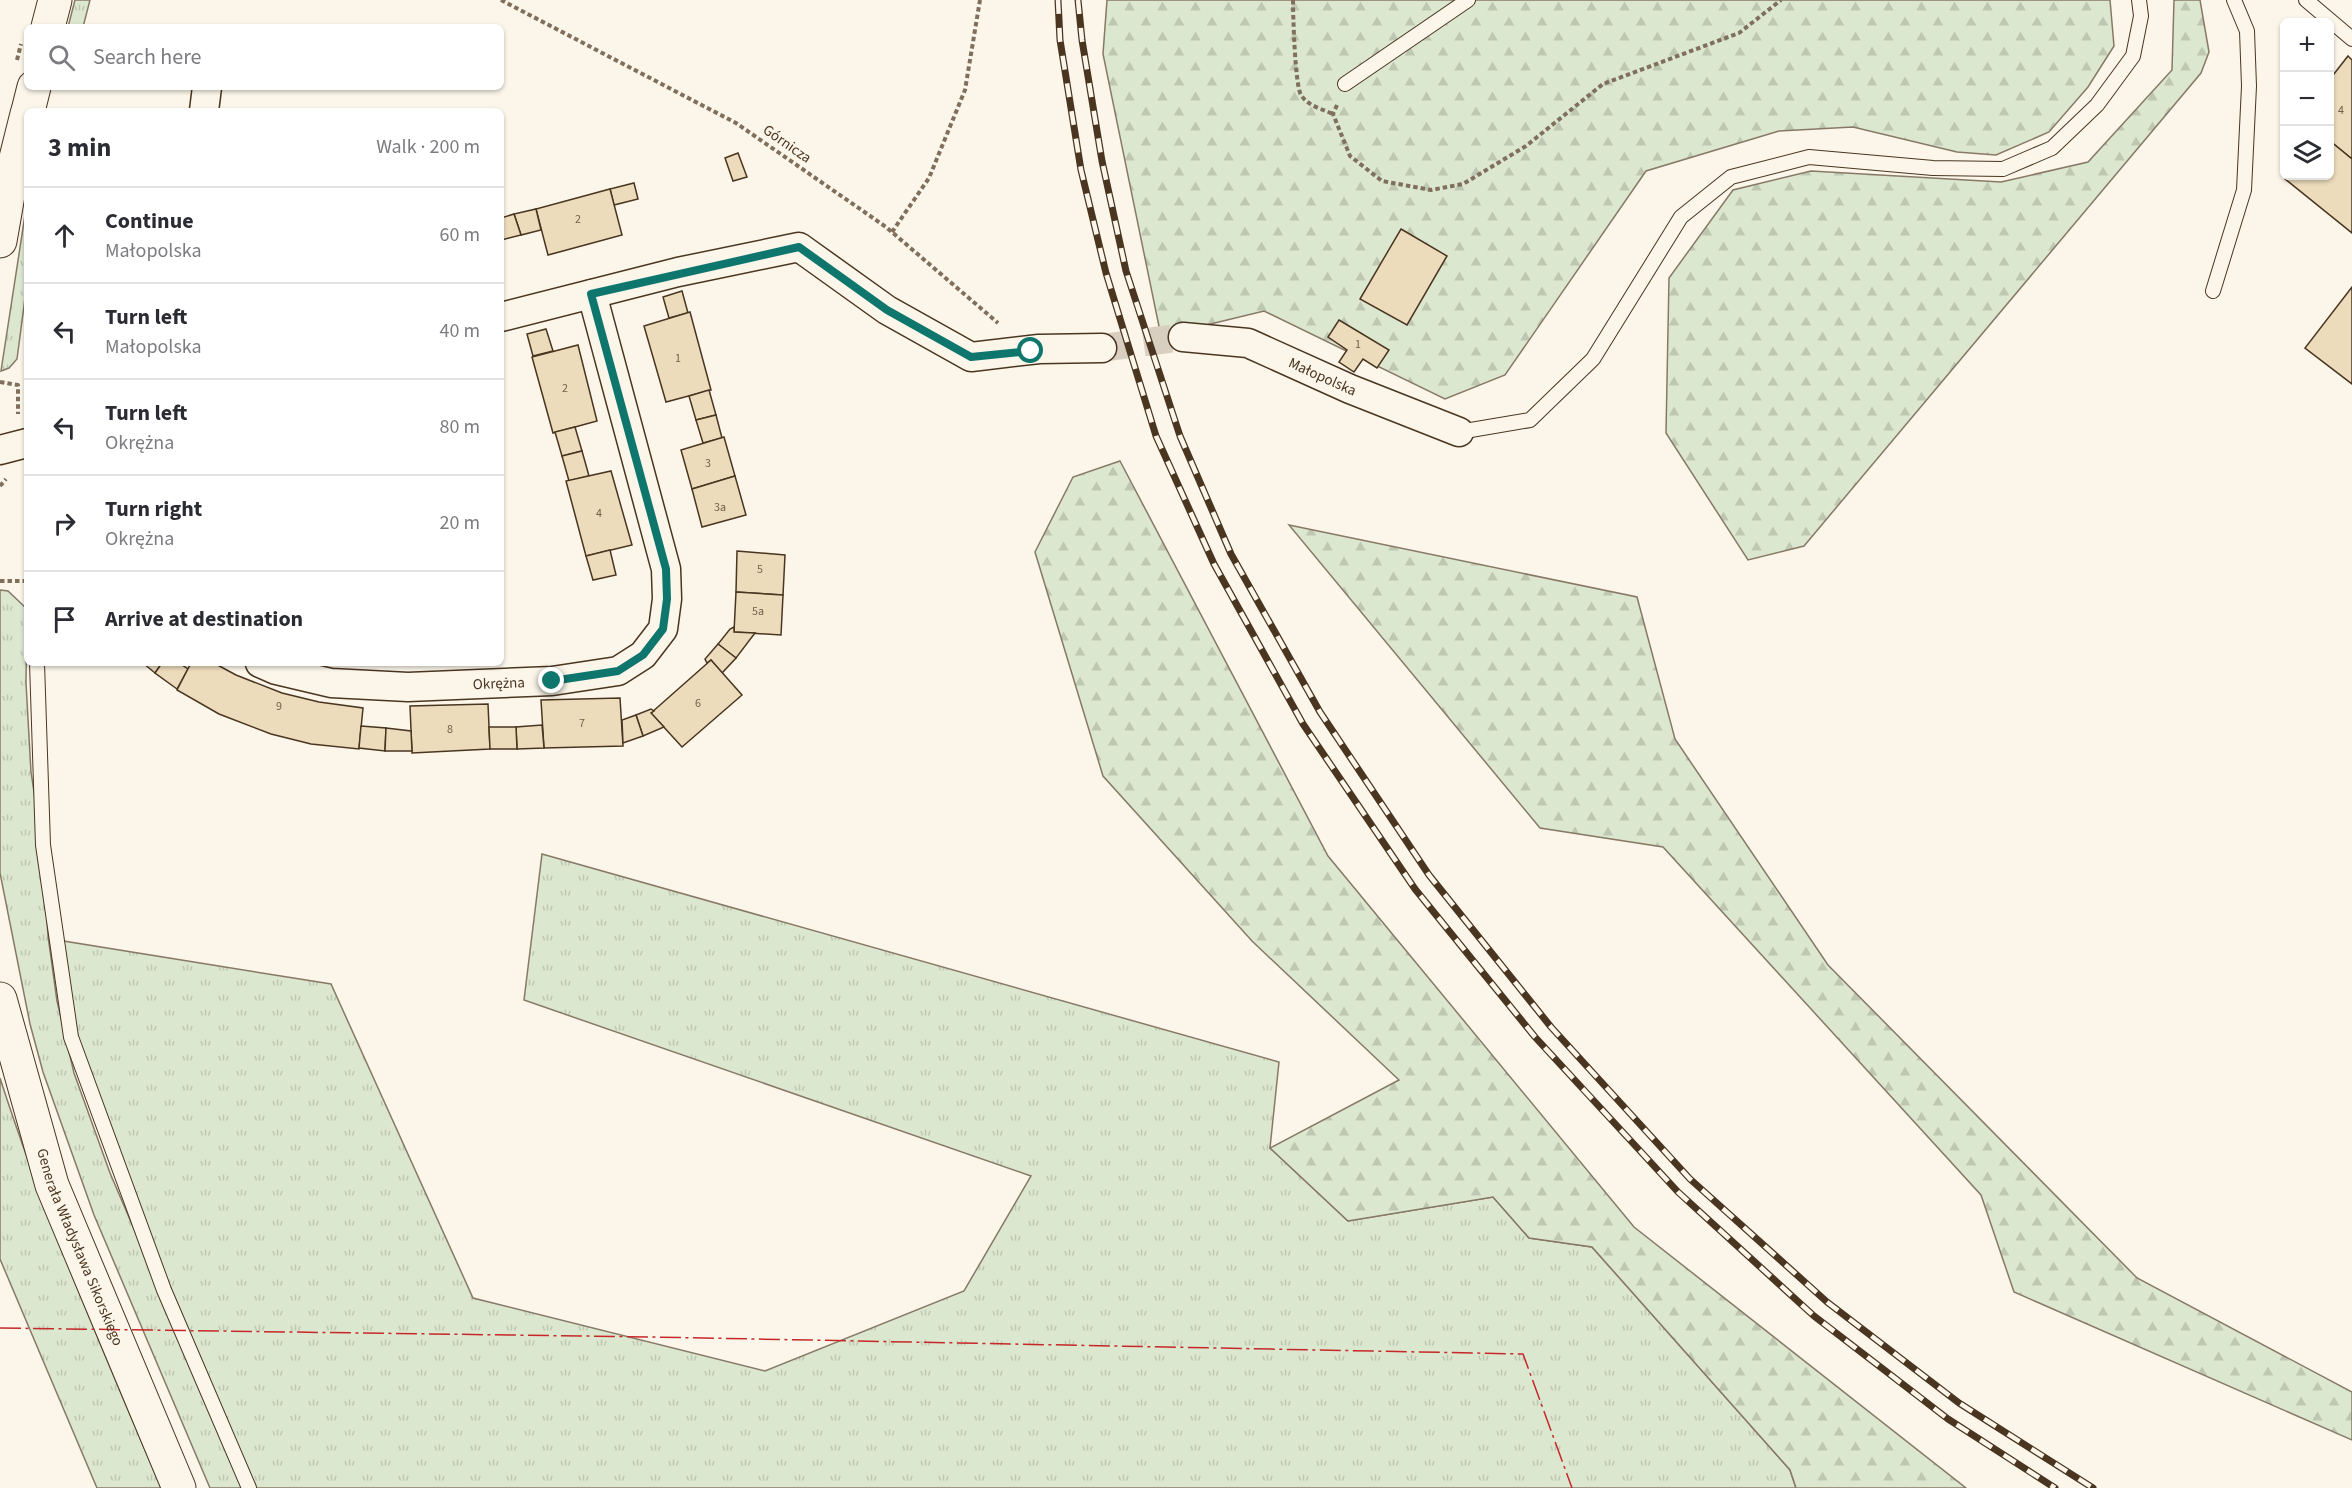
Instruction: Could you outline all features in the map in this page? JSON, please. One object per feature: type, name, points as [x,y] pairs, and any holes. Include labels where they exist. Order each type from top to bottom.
[{"type":"main road","points":[[49,24],[55,0]]},
{"type":"main road","points":[[28,108],[33,90]]},
{"type":"main road","points":[[0,242],[11,178],[24,125]]},
{"type":"main road","name":"Generała Władysława Sikorskiego","points":[[0,999],[52,1185],[178,1488]]},
{"type":"street","points":[[204,108],[207,90]]},
{"type":"street","points":[[504,316],[799,247],[887,310],[971,357],[1031,351],[1102,348]]},
{"type":"street","name":"Okrężna","points":[[267,666],[331,683],[408,687],[552,681],[618,671],[643,655],[663,629],[667,599],[666,569],[591,294]]},
{"type":"street","name":"Małopolska","points":[[1183,337],[1248,343],[1350,389],[1459,432]]},
{"type":"street","points":[[0,450],[24,445]]},
{"type":"lane","points":[[1345,84],[1468,0]]},
{"type":"lane","points":[[1459,432],[1530,420],[1593,359],[1681,217],[1731,177],[1809,157],[1933,168],[2003,169],[2052,148],[2097,105],[2133,56],[2141,16],[2139,0]]},
{"type":"lane","points":[[2213,291],[2244,190],[2249,86],[2247,31],[2234,0]]},
{"type":"lane","points":[[2306,0],[2352,39]]},
{"type":"lane","points":[[37,666],[43,845],[71,1037],[164,1290],[249,1488]]},
{"type":"path","name":"Górnicza","points":[[501,0],[736,123],[892,232],[1031,351]]},
{"type":"path","points":[[892,232],[929,178],[965,90],[980,0]]},
{"type":"path","points":[[1293,0],[1293,26],[1300,93],[1309,104],[1333,114]]},
{"type":"path","points":[[1345,84],[1333,114],[1350,156],[1382,181],[1431,190],[1463,184],[1526,146],[1603,84],[1739,33],[1781,0]]},
{"type":"path","points":[[0,580],[24,580]]},
{"type":"green space","points":[[75,0],[90,0],[84,24],[69,24]]},
{"type":"green space","points":[[1107,0],[2110,0],[2114,46],[2088,87],[2049,132],[1996,155],[1957,152],[1853,127],[1779,131],[1646,171],[1505,375],[1445,399],[1264,311],[1161,336],[1103,54]]},
{"type":"green space","points":[[2174,0],[2200,0],[2209,52],[2201,73],[1804,546],[1748,560],[1666,433],[1669,278],[1733,190],[1811,171],[2001,182],[2088,162],[2172,70]]},
{"type":"green space","points":[[24,222],[24,306],[17,359],[9,368],[1,371]]},
{"type":"green space","points":[[1120,461],[1328,856],[1634,1227],[1966,1488],[1796,1488],[1790,1470],[1592,1247],[1529,1238],[1493,1197],[1348,1221],[1270,1148],[1399,1080],[1252,941],[1103,776],[1035,552],[1073,477]]},
{"type":"green space","points":[[1289,525],[1637,597],[1675,739],[1828,965],[2137,1278],[2352,1392],[2352,1440],[2014,1292],[1981,1195],[1663,847],[1540,828]]},
{"type":"green space","points":[[0,590],[8,591],[24,606],[24,666],[26,666],[31,772],[43,852],[48,936],[57,1001],[74,1073],[110,1173],[245,1488],[210,1488],[94,1215],[43,1072],[30,1024],[0,873]]},
{"type":"green space","points":[[542,854],[1279,1062],[1270,1148],[1348,1221],[1493,1197],[1529,1238],[1592,1247],[1790,1470],[1796,1488],[249,1488],[71,1037],[57,940],[331,984],[473,1298],[765,1371],[964,1291],[1031,1176],[524,1000]]},
{"type":"green space","points":[[0,1078],[56,1234],[161,1488],[97,1488],[0,1259]]},
{"type":"building","points":[[2348,56],[2352,60],[2352,159],[2334,144],[2334,74]]},
{"type":"building","points":[[2334,144],[2352,159],[2352,233],[2286,180],[2334,180]]},
{"type":"building","points":[[738,153],[747,177],[733,181],[725,158]]},
{"type":"building","points":[[634,183],[638,199],[614,205],[610,189]]},
{"type":"building","points":[[610,189],[622,235],[548,255],[536,209]]},
{"type":"building","points":[[536,209],[541,230],[521,235],[514,214]]},
{"type":"building","points":[[514,214],[521,235],[504,239],[504,217]]},
{"type":"building","points":[[1401,229],[1447,256],[1407,325],[1360,299]]},
{"type":"building","points":[[2352,287],[2352,384],[2305,348]]},
{"type":"building","points":[[682,291],[688,313],[669,318],[663,297]]},
{"type":"building","points":[[690,312],[711,390],[666,402],[644,326]]},
{"type":"building","points":[[1339,320],[1389,350],[1377,368],[1363,359],[1354,372],[1339,362],[1347,350],[1328,337]]},
{"type":"building","points":[[546,329],[553,351],[533,356],[527,334]]},
{"type":"building","points":[[578,345],[597,421],[553,433],[532,357]]},
{"type":"building","points":[[709,390],[716,415],[696,420],[689,396]]},
{"type":"building","points":[[716,415],[722,438],[703,443],[696,420]]},
{"type":"building","points":[[575,427],[582,451],[562,456],[555,432]]},
{"type":"building","points":[[724,437],[735,476],[692,489],[681,450]]},
{"type":"building","points":[[582,451],[589,476],[569,481],[562,456]]},
{"type":"building","points":[[611,471],[632,545],[586,556],[566,481]]},
{"type":"building","points":[[735,476],[746,515],[702,527],[692,489]]},
{"type":"building","points":[[610,550],[616,575],[593,580],[586,556]]},
{"type":"building","points":[[737,551],[785,555],[783,595],[736,592]]},
{"type":"building","points":[[736,592],[783,595],[781,635],[734,632]]},
{"type":"building","points":[[734,627],[734,632],[755,633],[736,658],[718,644]]},
{"type":"building","points":[[718,644],[736,658],[722,673],[711,660],[707,663],[705,659]]},
{"type":"building","points":[[711,660],[742,695],[682,747],[651,713]]},
{"type":"building","points":[[147,666],[160,666],[155,673]]},
{"type":"building","points":[[160,666],[184,666],[188,669],[177,689],[155,673]]},
{"type":"building","points":[[189,666],[220,666],[282,693],[319,702],[363,708],[359,749],[311,744],[271,734],[219,714],[177,690]]},
{"type":"building","points":[[620,698],[623,746],[544,748],[541,700]]},
{"type":"building","points":[[488,704],[490,749],[412,753],[410,706]]},
{"type":"building","points":[[651,709],[654,711],[651,713],[664,727],[643,736],[636,715]]},
{"type":"building","points":[[636,715],[643,736],[623,743],[622,720]]},
{"type":"building","points":[[542,725],[544,748],[517,749],[516,727]]},
{"type":"building","points":[[361,726],[386,728],[385,751],[359,748]]},
{"type":"building","points":[[489,727],[516,727],[517,749],[490,749]]},
{"type":"building","points":[[386,728],[411,731],[412,751],[385,751]]},
{"type":"tunnel","points":[[1102,348],[1183,337]]},
{"type":"railway","points":[[1058,0],[1060,40],[1081,170],[1106,273],[1156,436],[1214,564],[1303,724],[1415,889],[1535,1037],[1678,1192],[1814,1316],[1948,1419],[2055,1488]]},
{"type":"railway","points":[[1078,0],[1082,40],[1102,161],[1126,271],[1180,436],[1231,554],[1320,712],[1429,875],[1551,1027],[1690,1179],[1827,1302],[1959,1403],[2093,1488]]},
{"type":"power","points":[[0,1328],[653,1337],[1523,1354],[1572,1488]]},
{"type":"route","points":[[552,681],[618,671],[643,655],[663,629],[667,599],[666,569],[591,294],[678,272],[799,247],[887,310],[971,357],[1031,351]]}]
